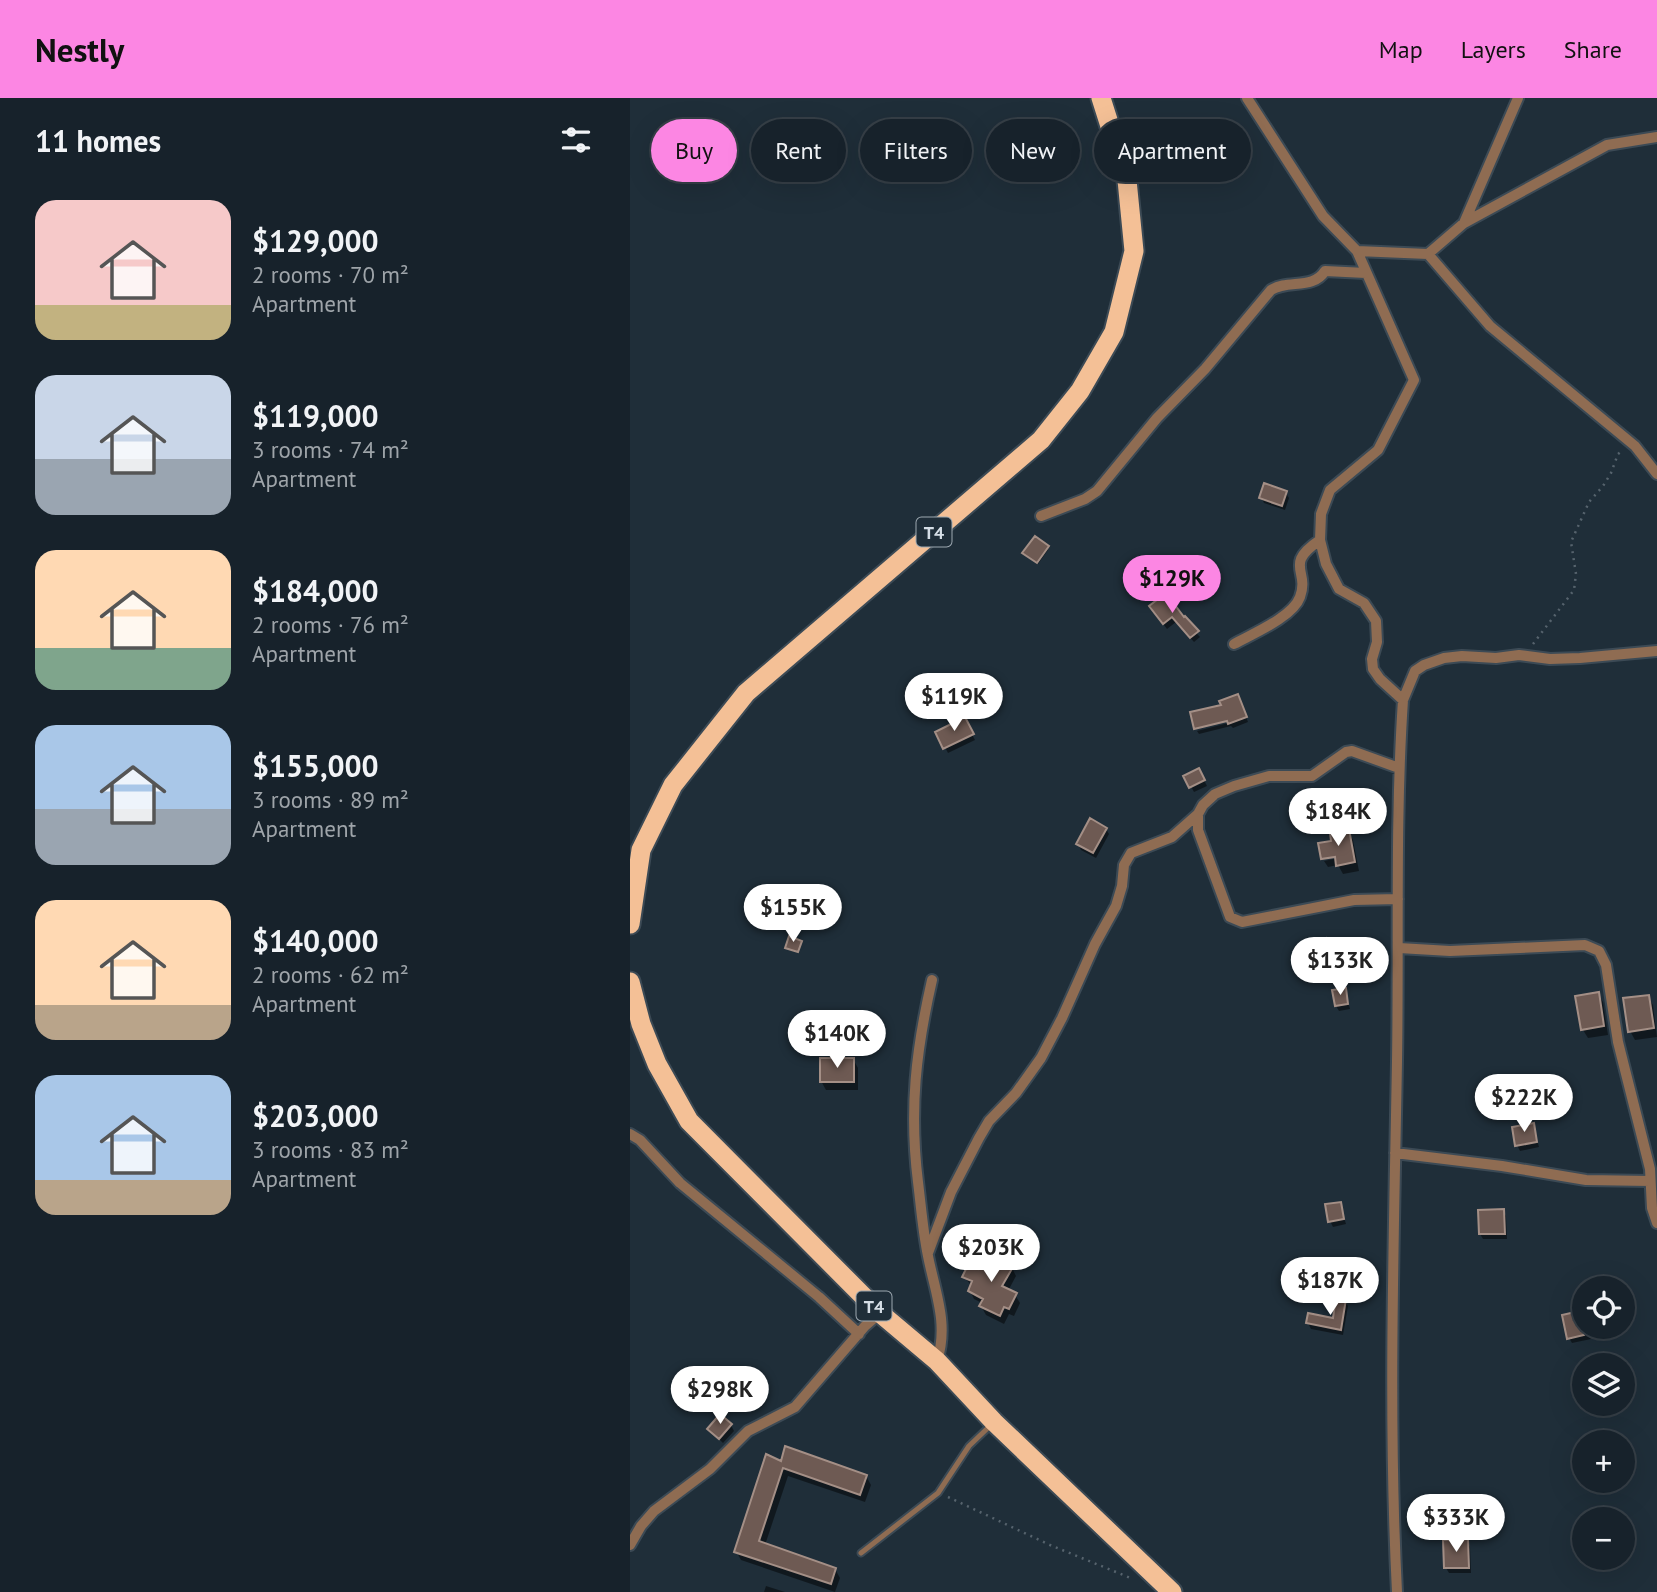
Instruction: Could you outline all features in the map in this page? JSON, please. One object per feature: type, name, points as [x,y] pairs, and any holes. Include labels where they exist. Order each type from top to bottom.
[{"type":"highway","name":"T4","points":[[630,924],[641,850],[673,785],[746,693],[1041,440],[1080,391],[1114,332],[1134,251],[1127,180],[1101,98]]},
{"type":"highway","name":"T4","points":[[630,982],[641,1024],[657,1064],[689,1121],[880,1313],[937,1361],[994,1422],[1172,1592]]},
{"type":"street","points":[[1247,98],[1323,216],[1357,251],[1414,380],[1378,450],[1330,490],[1321,514],[1320,540],[1325,564],[1339,589],[1364,603],[1376,621],[1373,669],[1380,679],[1404,700]]},
{"type":"street","points":[[1464,223],[1518,98]]},
{"type":"street","points":[[1357,251],[1428,254],[1464,223],[1607,145],[1657,137]]},
{"type":"street","points":[[1428,254],[1490,326],[1635,446],[1657,474]]},
{"type":"street","points":[[1041,516],[1085,499],[1097,491],[1157,418],[1205,369],[1271,290],[1282,285],[1318,279],[1325,271],[1366,273]]},
{"type":"street","points":[[1234,644],[1275,622],[1295,605],[1301,595],[1299,572],[1303,555],[1306,549],[1320,540]]},
{"type":"street","points":[[1397,1592],[1392,1337],[1399,948],[1398,768],[1404,700],[1415,671],[1429,663],[1462,656],[1496,658],[1519,655],[1570,659],[1657,651]]},
{"type":"street","points":[[928,1253],[951,1192],[979,1138],[989,1121],[1016,1093],[1041,1058],[1062,1018],[1095,944],[1116,906],[1122,886],[1124,864],[1131,853],[1172,837],[1198,814],[1215,794],[1234,786],[1269,776],[1312,776],[1346,752],[1352,751],[1398,768]]},
{"type":"street","points":[[1198,814],[1198,830],[1230,917],[1242,922],[1354,900],[1398,899]]},
{"type":"street","points":[[1399,948],[1450,951],[1586,945],[1599,951],[1606,965],[1618,1042],[1650,1168],[1652,1208],[1657,1223]]},
{"type":"street","points":[[932,980],[917,1054],[913,1091],[915,1149],[928,1253],[943,1319],[944,1333],[937,1361]]},
{"type":"street","points":[[630,1134],[640,1140],[680,1183],[819,1297],[859,1334]]},
{"type":"street","points":[[1395,1153],[1502,1166],[1586,1180],[1650,1181]]},
{"type":"street","points":[[630,1545],[654,1511],[710,1469],[748,1431],[794,1407],[880,1313]]},
{"type":"lane","points":[[861,1553],[938,1493],[969,1446],[994,1422]]},
{"type":"path","points":[[1519,655],[1542,633],[1569,598],[1576,583],[1570,542],[1588,502],[1611,473],[1618,454],[1635,446]]},
{"type":"path","points":[[938,1493],[1068,1553],[1135,1580]]},
{"type":"building","points":[[1264,483],[1287,491],[1282,506],[1259,498]]},
{"type":"building","points":[[1035,536],[1049,546],[1037,563],[1022,553]]},
{"type":"building","points":[[1166,593],[1184,617],[1199,631],[1190,638],[1172,617],[1163,624],[1149,606]]},
{"type":"building","points":[[1238,694],[1247,717],[1228,724],[1227,721],[1194,729],[1190,712],[1221,705],[1219,701]]},
{"type":"building","points":[[965,717],[974,734],[943,749],[935,732]]},
{"type":"building","points":[[1199,768],[1205,780],[1189,788],[1183,776]]},
{"type":"building","points":[[1090,818],[1107,828],[1093,853],[1076,844]]},
{"type":"building","points":[[1349,829],[1355,862],[1336,866],[1335,857],[1321,859],[1318,843],[1331,841],[1330,833]]},
{"type":"building","points":[[789,936],[802,941],[798,952],[785,948]]},
{"type":"building","points":[[1326,938],[1332,966],[1309,971],[1303,944]]},
{"type":"building","points":[[1346,988],[1348,1004],[1335,1006],[1332,990]]},
{"type":"building","points":[[1599,992],[1604,1026],[1581,1030],[1575,996]]},
{"type":"building","points":[[1649,995],[1654,1028],[1628,1032],[1623,998]]},
{"type":"building","points":[[820,1058],[854,1058],[854,1082],[820,1082]]},
{"type":"building","points":[[1534,1123],[1537,1142],[1515,1146],[1512,1127]]},
{"type":"building","points":[[1341,1202],[1344,1219],[1328,1222],[1325,1204]]},
{"type":"building","points":[[1504,1209],[1505,1234],[1479,1234],[1478,1210]]},
{"type":"building","points":[[989,1252],[1013,1267],[1002,1286],[1017,1293],[1009,1309],[1004,1307],[1000,1316],[979,1306],[983,1299],[968,1291],[972,1281],[962,1277],[968,1265],[978,1269]]},
{"type":"building","points":[[1336,1297],[1346,1299],[1341,1330],[1306,1323],[1308,1313],[1333,1318]]},
{"type":"building","points":[[1572,1313],[1572,1338],[1567,1339],[1562,1315]]},
{"type":"building","points":[[720,1414],[732,1424],[719,1439],[707,1429]]},
{"type":"building","points":[[785,1446],[867,1475],[860,1495],[783,1468],[759,1541],[836,1568],[831,1584],[734,1552],[766,1454],[781,1461]]},
{"type":"building","points":[[1468,1539],[1469,1568],[1444,1568],[1443,1540]]}]
